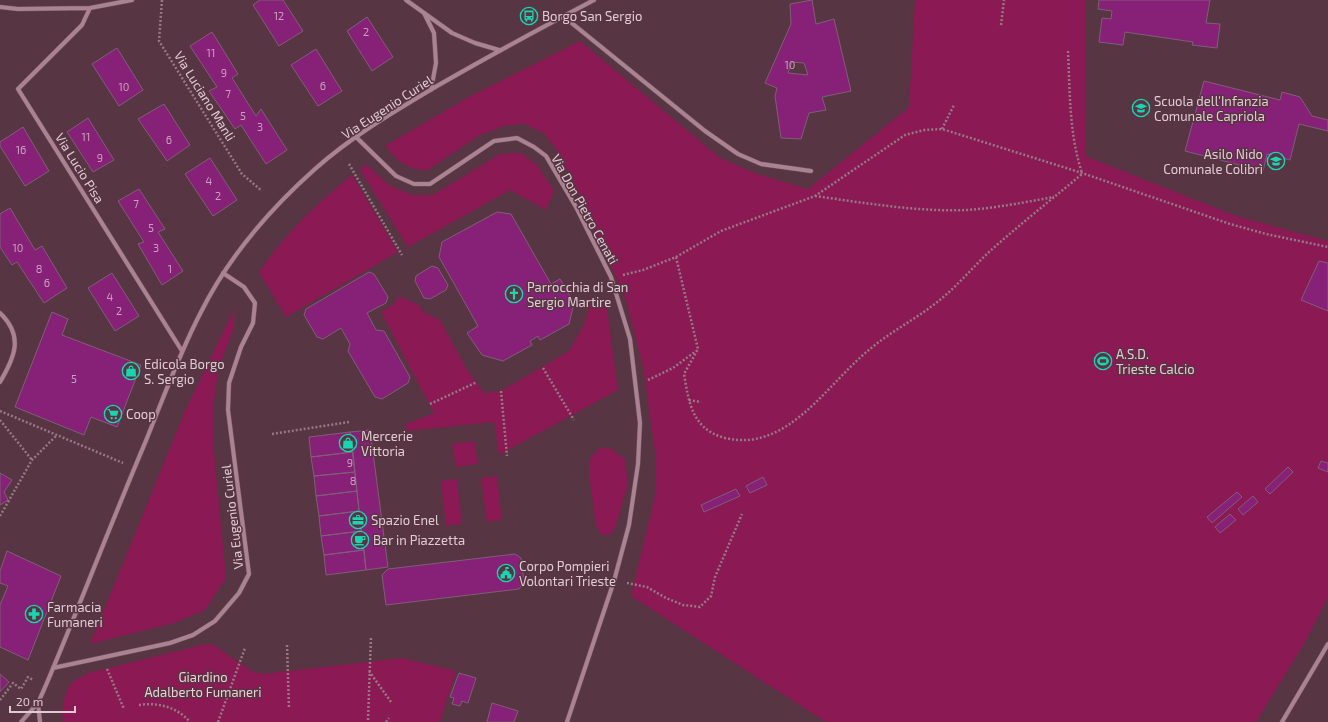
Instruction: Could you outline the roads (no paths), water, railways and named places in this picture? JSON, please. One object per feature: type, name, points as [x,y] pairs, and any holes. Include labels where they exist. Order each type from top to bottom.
[{"type":"street","points":[[0,7],[18,9],[90,8],[132,0]]},
{"type":"street","points":[[406,0],[452,33],[475,43],[499,50]]},
{"type":"street","name":"Via Eugenio Curiel","points":[[21,722],[38,703],[182,351],[201,311],[223,273],[245,243],[278,205],[316,169],[356,137],[397,109],[499,50],[594,0]]},
{"type":"street","name":"Via Lucio Pisa","points":[[90,8],[82,25],[18,89],[182,351]]},
{"type":"street","points":[[424,13],[434,33],[436,63],[431,90]]},
{"type":"street","points":[[563,16],[705,131],[738,154],[761,164],[811,171]]},
{"type":"street","name":"Via Don Pietro Cenati","points":[[356,137],[396,176],[414,184],[430,184],[494,141],[517,138],[534,147],[546,156],[576,207],[611,277],[630,339],[640,422],[638,464],[629,525],[614,581],[567,722]]},
{"type":"street","name":"Via Eugenio Curiel","points":[[53,668],[170,643],[193,635],[215,621],[239,593],[249,574],[228,410],[229,383],[241,347],[253,322],[255,303],[244,287],[223,273]]},
{"type":"street","points":[[0,313],[9,322],[16,343],[10,366],[0,382]]},
{"type":"street","points":[[1282,722],[1328,644]]},
{"type":"street","name":"Via Eugenio Curiel","points":[[38,703],[40,722]]},
{"type":"place","name":"Borgo San Sergio","points":[[529,16]]},
{"type":"place","name":"Scuola dell'Infanzia Comunale Capriola","points":[[1141,108]]},
{"type":"place","name":"Asilo Nido Comunale Colibrì","points":[[1276,161]]},
{"type":"place","name":"Parrocchia di San Sergio Martire","points":[[514,294]]},
{"type":"place","name":"A.S.D. Trieste Calcio","points":[[1103,361]]},
{"type":"place","name":"Edicola Borgo S. Sergio","points":[[131,371]]},
{"type":"place","name":"Coop","points":[[113,414]]},
{"type":"place","name":"Mercerie Vittoria","points":[[348,443]]},
{"type":"place","name":"Spazio Enel","points":[[358,520]]},
{"type":"place","name":"Bar in Piazzetta","points":[[360,540]]},
{"type":"place","name":"Corpo Pompieri Volontari Trieste","points":[[506,573]]},
{"type":"place","name":"Farmacia Fumaneri","points":[[34,614]]},
{"type":"park label","name":"Giardino Adalberto Fumaneri","points":[[203,684]]}]
